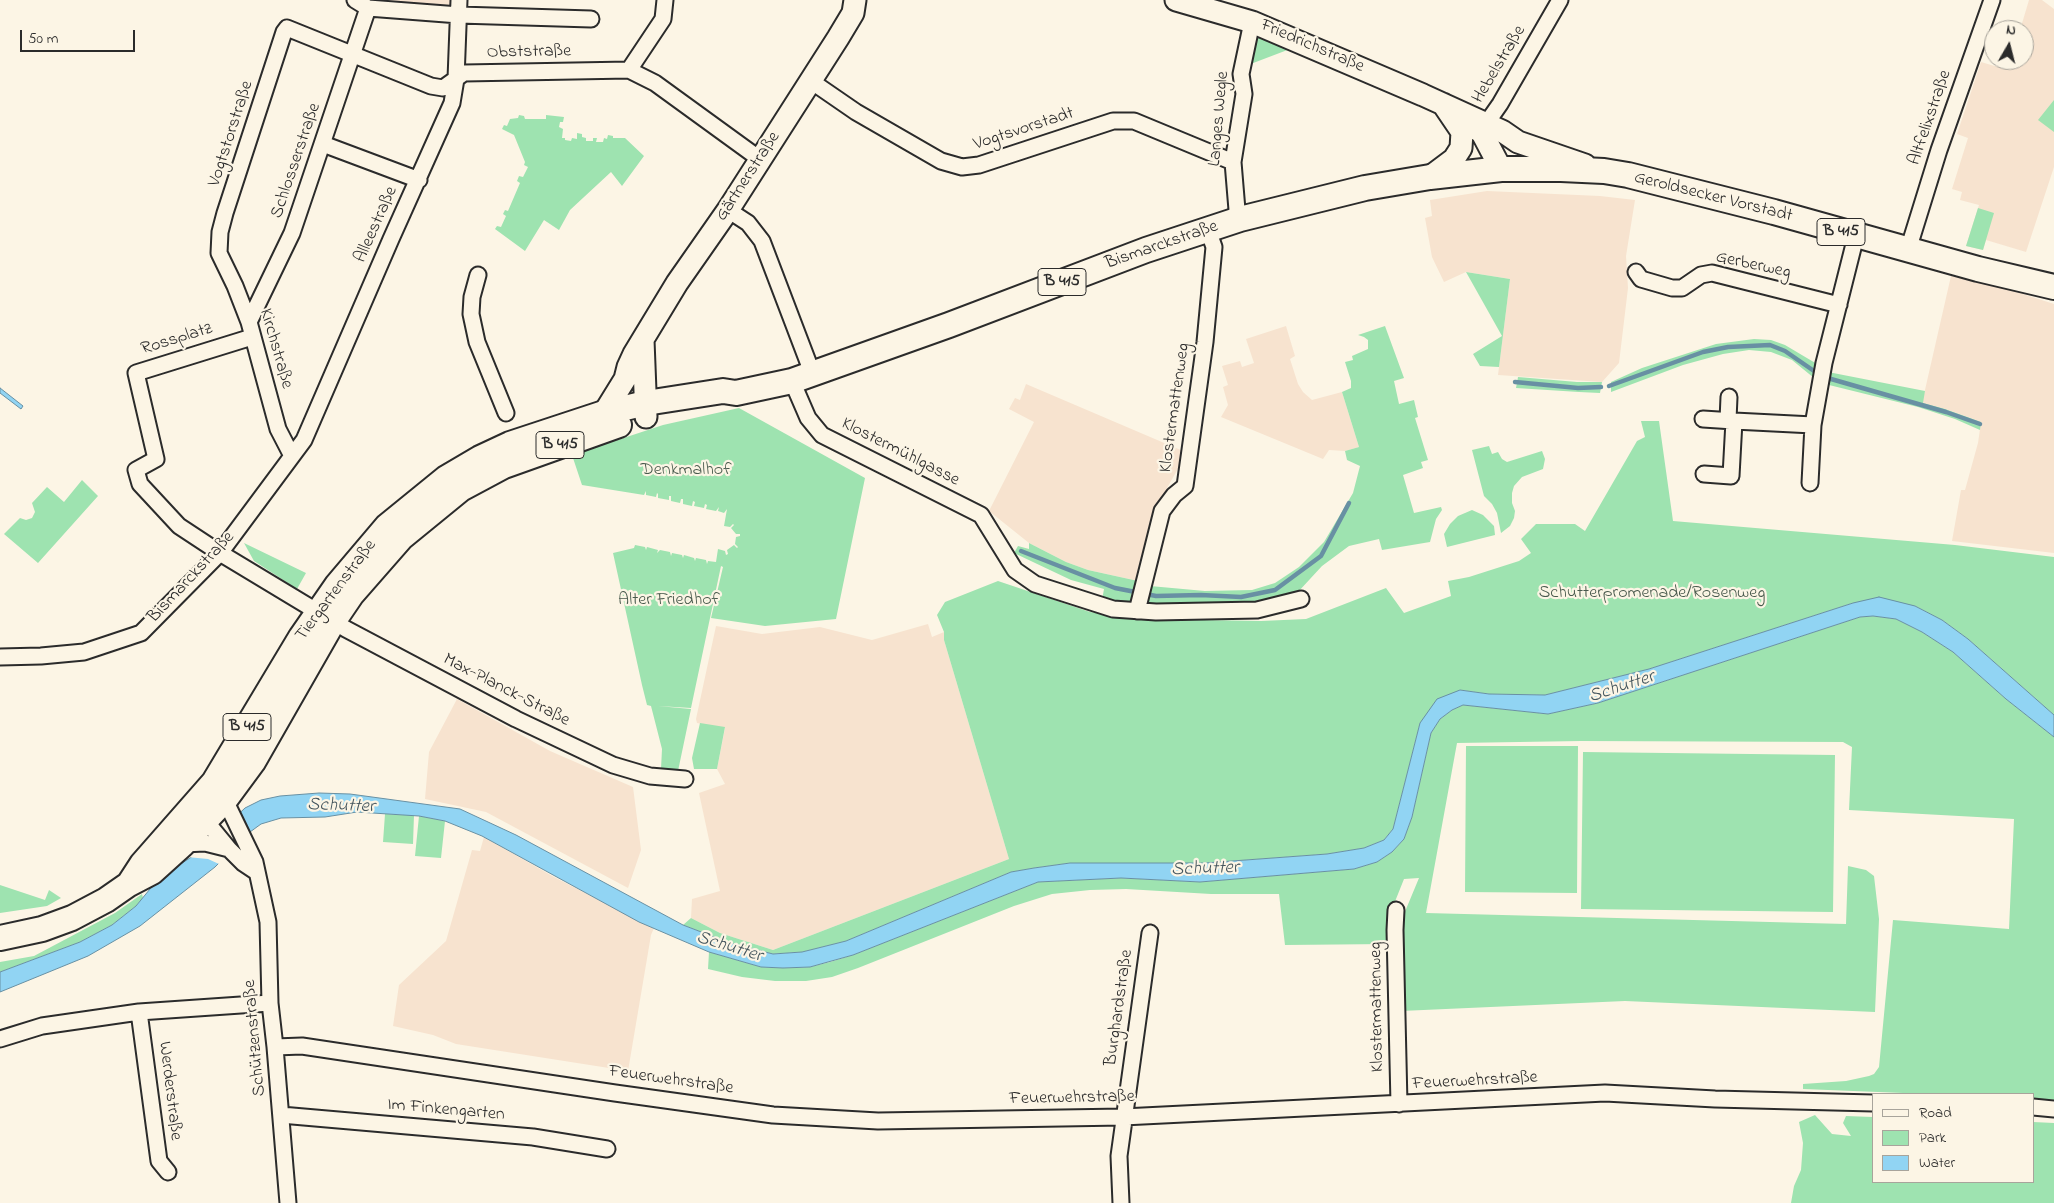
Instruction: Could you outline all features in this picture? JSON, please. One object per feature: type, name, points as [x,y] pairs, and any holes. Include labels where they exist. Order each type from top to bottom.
[{"type":"main road","name":"Bismarckstraße","points":[[642,409],[723,391],[736,392],[802,378],[1138,253],[1240,219],[1355,191],[1430,177],[1501,169],[1604,171]]},
{"type":"main road","name":"Geroldsecker Vorstadt","points":[[1604,171],[1765,210],[1908,250],[2054,287]]},
{"type":"main road","name":"Tiergartenstraße","points":[[129,884],[142,864],[202,810],[225,800],[266,743],[325,618],[337,585],[387,526],[446,478],[480,458],[510,444],[604,413],[642,409]]},
{"type":"main road","name":"Tiergartenstraße","points":[[0,938],[42,929],[72,918],[152,872],[183,844],[202,810],[214,782],[302,637],[352,594],[402,538],[462,489],[504,466],[642,409]]},
{"type":"street","points":[[629,70],[663,19],[665,0]]},
{"type":"street","name":"Gärtnerstraße","points":[[604,413],[625,379],[628,367],[643,340],[677,283],[728,210],[811,81],[852,4],[867,5],[870,0]]},
{"type":"street","name":"Friedrichstraße","points":[[1176,0],[1252,22],[1443,104],[1502,131],[1518,142],[1548,154],[1604,171]]},
{"type":"street","name":"Hebelstraße","points":[[1486,124],[1500,104],[1560,0]]},
{"type":"street","name":"Altfelixstraße","points":[[1908,250],[1939,150],[1992,0]]},
{"type":"street","points":[[362,4],[459,8],[591,19]]},
{"type":"street","name":"Schlosserstraße","points":[[250,329],[292,233],[323,144],[353,56],[362,4]]},
{"type":"street","name":"Alleestraße","points":[[292,456],[304,440],[390,239],[419,180],[452,104],[456,79],[459,8]]},
{"type":"street","name":"Langes Wegle","points":[[1240,219],[1237,210],[1233,162],[1244,94],[1241,74],[1252,22]]},
{"type":"street","name":"Obststraße","points":[[287,28],[431,86],[443,88],[464,73],[629,70],[656,83],[761,160]]},
{"type":"street","name":"Vogtstorstraße","points":[[219,253],[220,232],[225,213],[284,32],[287,28]]},
{"type":"street","name":"Vogtsvorstadt","points":[[811,81],[856,112],[941,161],[962,167],[979,165],[1113,121],[1134,121],[1233,162]]},
{"type":"street","points":[[1430,177],[1454,159],[1461,148],[1462,132],[1443,104]]},
{"type":"street","name":"Friedrichstraße","points":[[1443,104],[1482,133],[1501,169]]},
{"type":"street","points":[[1486,124],[1494,131],[1498,141],[1501,169]]},
{"type":"street","points":[[323,144],[419,180]]},
{"type":"street","name":"Klostermühlgasse","points":[[728,210],[748,223],[762,240],[802,378],[808,418],[822,435],[981,515],[1015,570],[1035,584],[1113,608],[1138,605]]},
{"type":"street","name":"Klostermattenweg","points":[[1138,605],[1162,511],[1174,495],[1185,486],[1205,342],[1214,247],[1208,230]]},
{"type":"street","points":[[1810,483],[1813,425],[1820,381],[1856,236]]},
{"type":"street","name":"Kirchstraße","points":[[219,253],[235,286],[250,329],[278,429],[292,456]]},
{"type":"street","name":"Gerberweg","points":[[1636,272],[1641,279],[1672,288],[1682,288],[1701,275],[1712,273],[1839,305]]},
{"type":"street","points":[[478,275],[472,297],[471,314],[477,342],[506,413]]},
{"type":"street","name":"Rossplatz","points":[[220,553],[179,526],[140,484],[136,470],[156,459],[136,373],[250,329]]},
{"type":"street","points":[[642,409],[643,340]]},
{"type":"street","points":[[625,379],[628,390],[642,409]]},
{"type":"street","points":[[1704,474],[1730,476],[1731,420],[1729,397]]},
{"type":"street","points":[[1703,419],[1813,425]]},
{"type":"street","name":"Bismarckstraße","points":[[0,657],[84,652],[140,633],[220,553],[292,456]]},
{"type":"street","name":"Max-Planck-Straße","points":[[220,553],[325,618],[516,719],[613,765],[650,776],[685,779]]},
{"type":"street","points":[[1138,605],[1198,613],[1257,610],[1301,599]]},
{"type":"street","name":"Schützenstraße","points":[[225,800],[255,862],[268,922],[270,1003],[276,1047],[288,1203]]},
{"type":"street","points":[[202,810],[229,849],[243,864],[256,871]]},
{"type":"street","points":[[183,844],[206,843],[229,849]]},
{"type":"street","name":"Klostermattenweg","points":[[1396,910],[1399,1104]]},
{"type":"street","name":"Burghardstraße","points":[[1121,1203],[1119,1156],[1123,1117],[1150,933]]},
{"type":"street","points":[[0,1039],[42,1026],[140,1012],[270,1003]]},
{"type":"street","name":"Werderstraße","points":[[140,1012],[158,1161],[168,1172]]},
{"type":"street","name":"Feuerwehrstraße","points":[[276,1047],[302,1046],[615,1093],[772,1114],[878,1121],[1123,1117],[1604,1093],[1715,1099],[1872,1103]]},
{"type":"street","points":[[2034,1107],[2054,1109]]},
{"type":"street","name":"Im Finkengarten","points":[[281,1115],[533,1137],[606,1149]]},
{"type":"shaded area","points":[[390,0],[454,0],[453,6],[391,3]]},
{"type":"shaded area","points":[[2029,0],[2042,0],[2054,9],[2054,167],[2026,252],[1986,240],[1983,250],[1966,246],[1979,205],[1960,200],[1962,192],[1952,189],[1968,138],[1957,134],[1981,62],[1984,63],[1984,70],[2034,70],[2034,20],[2023,20]]},
{"type":"shaded area","points":[[1487,191],[1600,196],[1635,200],[1626,256],[1628,288],[1619,363],[1602,382],[1498,375],[1510,279],[1466,272],[1444,282],[1432,257],[1425,218],[1432,216],[1430,200]]},
{"type":"shaded area","points":[[1951,276],[1998,286],[2054,304],[2054,553],[1952,541],[1961,490],[1965,490],[1978,443],[1981,422],[1922,403]]},
{"type":"shaded area","points":[[1286,326],[1295,356],[1290,359],[1298,384],[1303,392],[1312,400],[1342,392],[1359,447],[1345,451],[1329,450],[1323,459],[1221,417],[1228,405],[1223,387],[1228,385],[1222,366],[1240,361],[1242,367],[1254,363],[1246,339]]},
{"type":"shaded area","points":[[1026,384],[1183,451],[1179,467],[1167,488],[1153,524],[1138,581],[1088,570],[1066,562],[1029,543],[989,511],[1034,422],[1009,409],[1015,398],[1020,400]]},
{"type":"shaded area","points":[[928,624],[932,637],[944,632],[944,640],[1009,859],[773,950],[720,933],[691,918],[692,899],[720,891],[699,793],[725,784],[717,769],[725,728],[697,723],[696,719],[716,626],[762,634],[820,627],[872,640]]},
{"type":"shaded area","points":[[457,699],[550,751],[633,787],[641,850],[628,888],[486,812],[425,799],[429,752]]},
{"type":"shaded area","points":[[484,837],[554,877],[654,928],[651,935],[628,1071],[456,1044],[433,1035],[393,1026],[399,985],[446,941],[472,850],[480,851]]},
{"type":"green space","points":[[1254,35],[1290,49],[1248,65]]},
{"type":"green space","points":[[2054,100],[2054,132],[2038,120]]},
{"type":"green space","points":[[519,115],[524,116],[525,119],[546,119],[546,115],[564,117],[559,127],[563,129],[562,138],[565,138],[565,140],[577,139],[577,133],[582,134],[586,141],[593,141],[593,138],[597,138],[596,142],[603,142],[604,138],[607,139],[608,135],[613,136],[613,138],[625,138],[644,156],[622,186],[611,172],[570,210],[559,230],[544,220],[525,251],[495,229],[497,226],[501,227],[506,216],[503,214],[505,210],[508,211],[520,183],[517,181],[519,176],[523,177],[528,167],[524,165],[525,162],[514,135],[502,129],[504,125],[507,126],[510,119],[518,118]]},
{"type":"green space","points":[[1978,208],[1994,213],[1983,250],[1966,246]]},
{"type":"green space","points":[[1466,272],[1510,279],[1499,367],[1480,366],[1473,354],[1502,336]]},
{"type":"green space","points":[[1385,326],[1404,378],[1394,381],[1399,404],[1414,400],[1418,417],[1415,418],[1428,460],[1421,462],[1423,468],[1403,475],[1414,513],[1441,507],[1442,510],[1436,519],[1430,542],[1382,550],[1379,539],[1349,546],[1322,566],[1298,592],[1269,604],[1216,607],[1145,604],[1150,586],[1205,591],[1252,590],[1275,583],[1299,567],[1324,542],[1353,493],[1360,466],[1347,460],[1345,451],[1359,447],[1342,392],[1351,388],[1351,381],[1345,362],[1353,360],[1352,356],[1368,349],[1368,340],[1358,335]]},
{"type":"green space","points":[[1754,339],[1771,340],[1785,345],[1817,364],[1814,378],[1792,360],[1771,352],[1749,350],[1723,354],[1683,365],[1611,392],[1611,382],[1642,368],[1716,344]]},
{"type":"green space","points":[[1828,372],[1925,391],[1923,403],[1981,422],[1980,430],[1955,419],[1918,407],[1825,384]]},
{"type":"green space","points":[[1518,377],[1602,382],[1600,393],[1579,392],[1516,388]]},
{"type":"green space","points":[[739,408],[865,478],[836,619],[765,626],[711,618],[723,567],[721,566],[691,708],[658,706],[691,709],[678,771],[661,769],[662,749],[651,706],[647,705],[642,685],[613,553],[634,548],[635,545],[645,547],[646,550],[647,547],[658,550],[657,553],[660,550],[670,552],[671,556],[672,553],[682,555],[683,558],[684,555],[694,558],[695,561],[696,558],[706,560],[707,564],[708,561],[716,562],[718,549],[725,551],[726,555],[728,554],[727,550],[734,545],[737,548],[735,544],[736,537],[740,536],[740,534],[736,534],[731,528],[733,524],[730,527],[724,526],[727,509],[724,513],[718,511],[719,507],[716,511],[706,509],[707,505],[705,504],[704,508],[694,506],[695,502],[693,501],[692,506],[683,504],[683,499],[681,499],[680,503],[671,501],[671,496],[669,496],[669,500],[658,498],[657,493],[656,497],[646,495],[646,491],[644,495],[582,485],[572,455],[663,425]]},
{"type":"green space","name":"Schutterpromenade/Rosenweg","points":[[1641,421],[1659,421],[1673,521],[1955,545],[2054,557],[2054,715],[1968,639],[1942,620],[1915,606],[1853,603],[1649,669],[1545,695],[1489,694],[1460,690],[1420,723],[1393,829],[1384,840],[1364,848],[1327,854],[1205,863],[1070,863],[1011,872],[846,941],[802,952],[773,954],[730,943],[683,925],[691,918],[720,933],[773,950],[1009,859],[944,640],[944,632],[937,615],[945,602],[998,581],[1090,612],[1145,619],[1261,621],[1306,619],[1386,588],[1404,613],[1451,596],[1448,581],[1469,577],[1519,561],[1531,553],[1521,539],[1536,524],[1575,524],[1585,531],[1637,441],[1645,437]]},
{"type":"green space","points":[[1489,446],[1492,454],[1498,452],[1502,459],[1507,462],[1542,451],[1545,459],[1543,469],[1522,477],[1514,486],[1512,503],[1515,511],[1514,518],[1510,526],[1501,533],[1497,513],[1484,496],[1472,450]]},
{"type":"green space","points":[[82,480],[98,496],[38,563],[4,534],[20,518],[26,520],[32,518],[35,512],[32,503],[47,487],[64,502]]},
{"type":"green space","points":[[1472,510],[1483,515],[1494,526],[1495,535],[1447,547],[1444,534],[1450,524],[1458,516]]},
{"type":"green space","points":[[244,543],[306,573],[297,589],[254,561]]},
{"type":"green space","points":[[1029,543],[1066,562],[1088,570],[1138,581],[1134,599],[1129,604],[1102,600],[1104,589],[1071,580],[1014,553],[1018,546],[1029,549]]},
{"type":"green space","points":[[1873,616],[1896,619],[1922,632],[1953,652],[2006,699],[2054,737],[2054,1100],[2034,1099],[2034,1093],[1903,1093],[1803,1089],[1803,1084],[1846,1081],[1869,1076],[1874,1074],[1879,1067],[1893,920],[2009,929],[2014,819],[1849,810],[1852,747],[1843,742],[1581,741],[1457,743],[1426,913],[1846,924],[1848,866],[1866,870],[1874,876],[1879,919],[1875,1012],[1625,1001],[1401,1011],[1401,944],[1404,914],[1419,878],[1404,879],[1394,904],[1388,944],[1285,945],[1279,894],[1211,894],[1126,889],[1090,890],[1052,894],[1014,906],[832,977],[806,981],[775,981],[742,977],[708,969],[709,952],[761,967],[810,967],[830,962],[853,955],[1038,882],[1121,878],[1200,882],[1354,869],[1377,862],[1392,852],[1404,839],[1412,817],[1431,733],[1440,719],[1452,710],[1463,705],[1548,714],[1598,703],[1860,617]]},
{"type":"green space","points":[[700,723],[725,727],[717,769],[694,769],[692,758]]},
{"type":"green space","points":[[1466,746],[1578,746],[1577,893],[1465,892]]},
{"type":"green space","points":[[1583,752],[1835,755],[1833,912],[1581,909]]},
{"type":"green space","points":[[385,814],[414,815],[413,844],[383,842]]},
{"type":"green space","points":[[419,816],[445,821],[441,858],[415,856]]},
{"type":"green space","points":[[0,885],[45,900],[49,890],[61,898],[47,906],[0,913]]},
{"type":"green space","points":[[142,894],[143,898],[136,906],[112,925],[80,942],[0,972],[0,962],[34,956],[115,913]]},
{"type":"green space","points":[[1815,1115],[1832,1134],[1851,1136],[1843,1123],[1846,1116],[1872,1117],[1872,1183],[2034,1183],[2034,1122],[2054,1123],[2054,1203],[1791,1203],[1794,1186],[1801,1170],[1803,1143],[1799,1122]]},
{"type":"water","points":[[0,388],[23,406],[21,409],[0,393]]},
{"type":"water","name":"Schutter","points":[[1879,597],[1915,606],[1942,620],[1968,639],[2054,715],[2054,737],[2006,699],[1953,652],[1922,632],[1896,619],[1873,616],[1860,617],[1598,703],[1548,714],[1463,705],[1452,710],[1440,719],[1431,733],[1412,817],[1404,839],[1392,852],[1377,862],[1354,869],[1200,882],[1121,878],[1038,882],[853,955],[810,967],[761,967],[709,952],[639,922],[482,836],[445,821],[419,816],[357,812],[325,817],[281,818],[261,824],[250,832],[215,867],[140,926],[88,956],[0,992],[0,972],[80,942],[112,925],[136,906],[150,889],[170,871],[196,854],[245,808],[261,800],[280,796],[319,793],[350,794],[460,809],[516,835],[683,925],[730,943],[773,954],[802,952],[846,941],[1011,872],[1070,863],[1205,863],[1327,854],[1364,848],[1384,840],[1393,829],[1420,723],[1437,699],[1460,690],[1489,694],[1545,695],[1649,669],[1853,603]]},
{"type":"pier","points":[[239,810],[248,836],[219,864],[208,859],[187,857],[195,852]]},
{"type":"waterway","points":[[1609,386],[1703,352],[1728,347],[1770,345],[1785,351],[1814,371],[1831,379],[1946,412],[1980,424]]},
{"type":"waterway","points":[[1515,382],[1578,388],[1601,387]]},
{"type":"waterway","points":[[1021,551],[1115,588],[1156,596],[1201,595],[1241,597],[1275,590],[1321,556],[1349,503]]},
{"type":"park label","name":"Denkmalhof","points":[[686,471]]},
{"type":"park label","name":"Alter Friedhof","points":[[669,601]]}]
